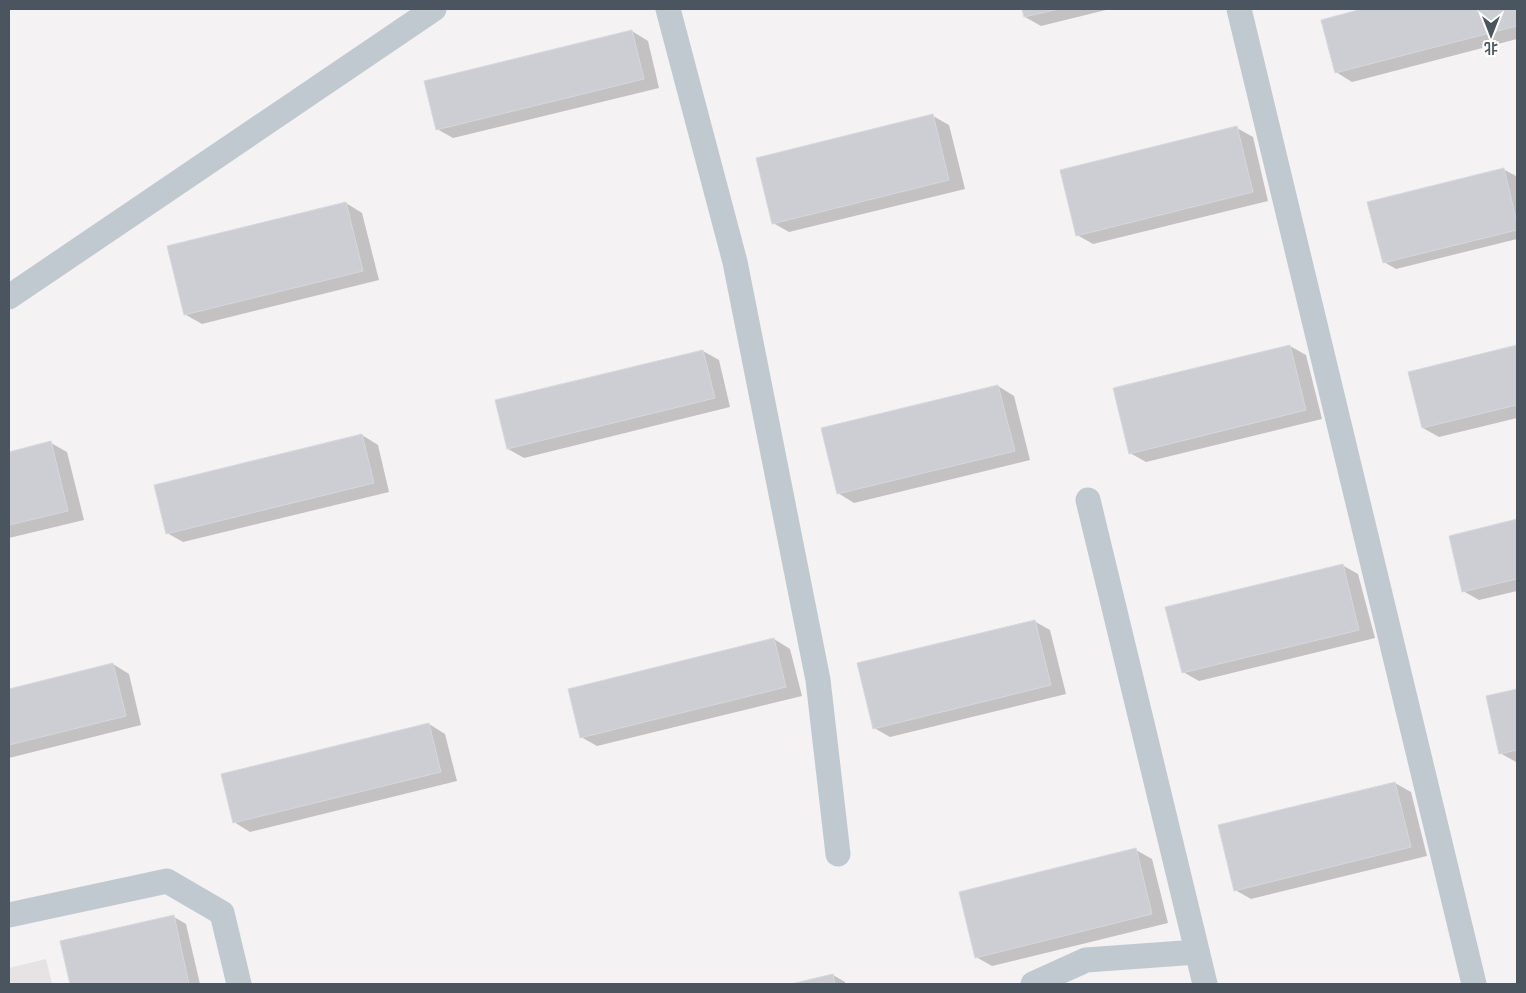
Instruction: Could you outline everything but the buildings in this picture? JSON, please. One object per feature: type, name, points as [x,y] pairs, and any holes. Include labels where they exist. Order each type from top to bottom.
[{"type":"street","points":[[9,297],[434,9]]},
{"type":"street","points":[[668,9],[737,272],[818,680],[838,854]]},
{"type":"street","points":[[1239,9],[1474,984]]},
{"type":"street","points":[[1088,500],[1205,984]]},
{"type":"street","points":[[9,915],[167,881],[222,913],[239,984]]},
{"type":"street","points":[[1033,984],[1086,960],[1197,952]]},
{"type":"shaded area","points":[[46,959],[52,984],[9,984],[9,968]]}]
